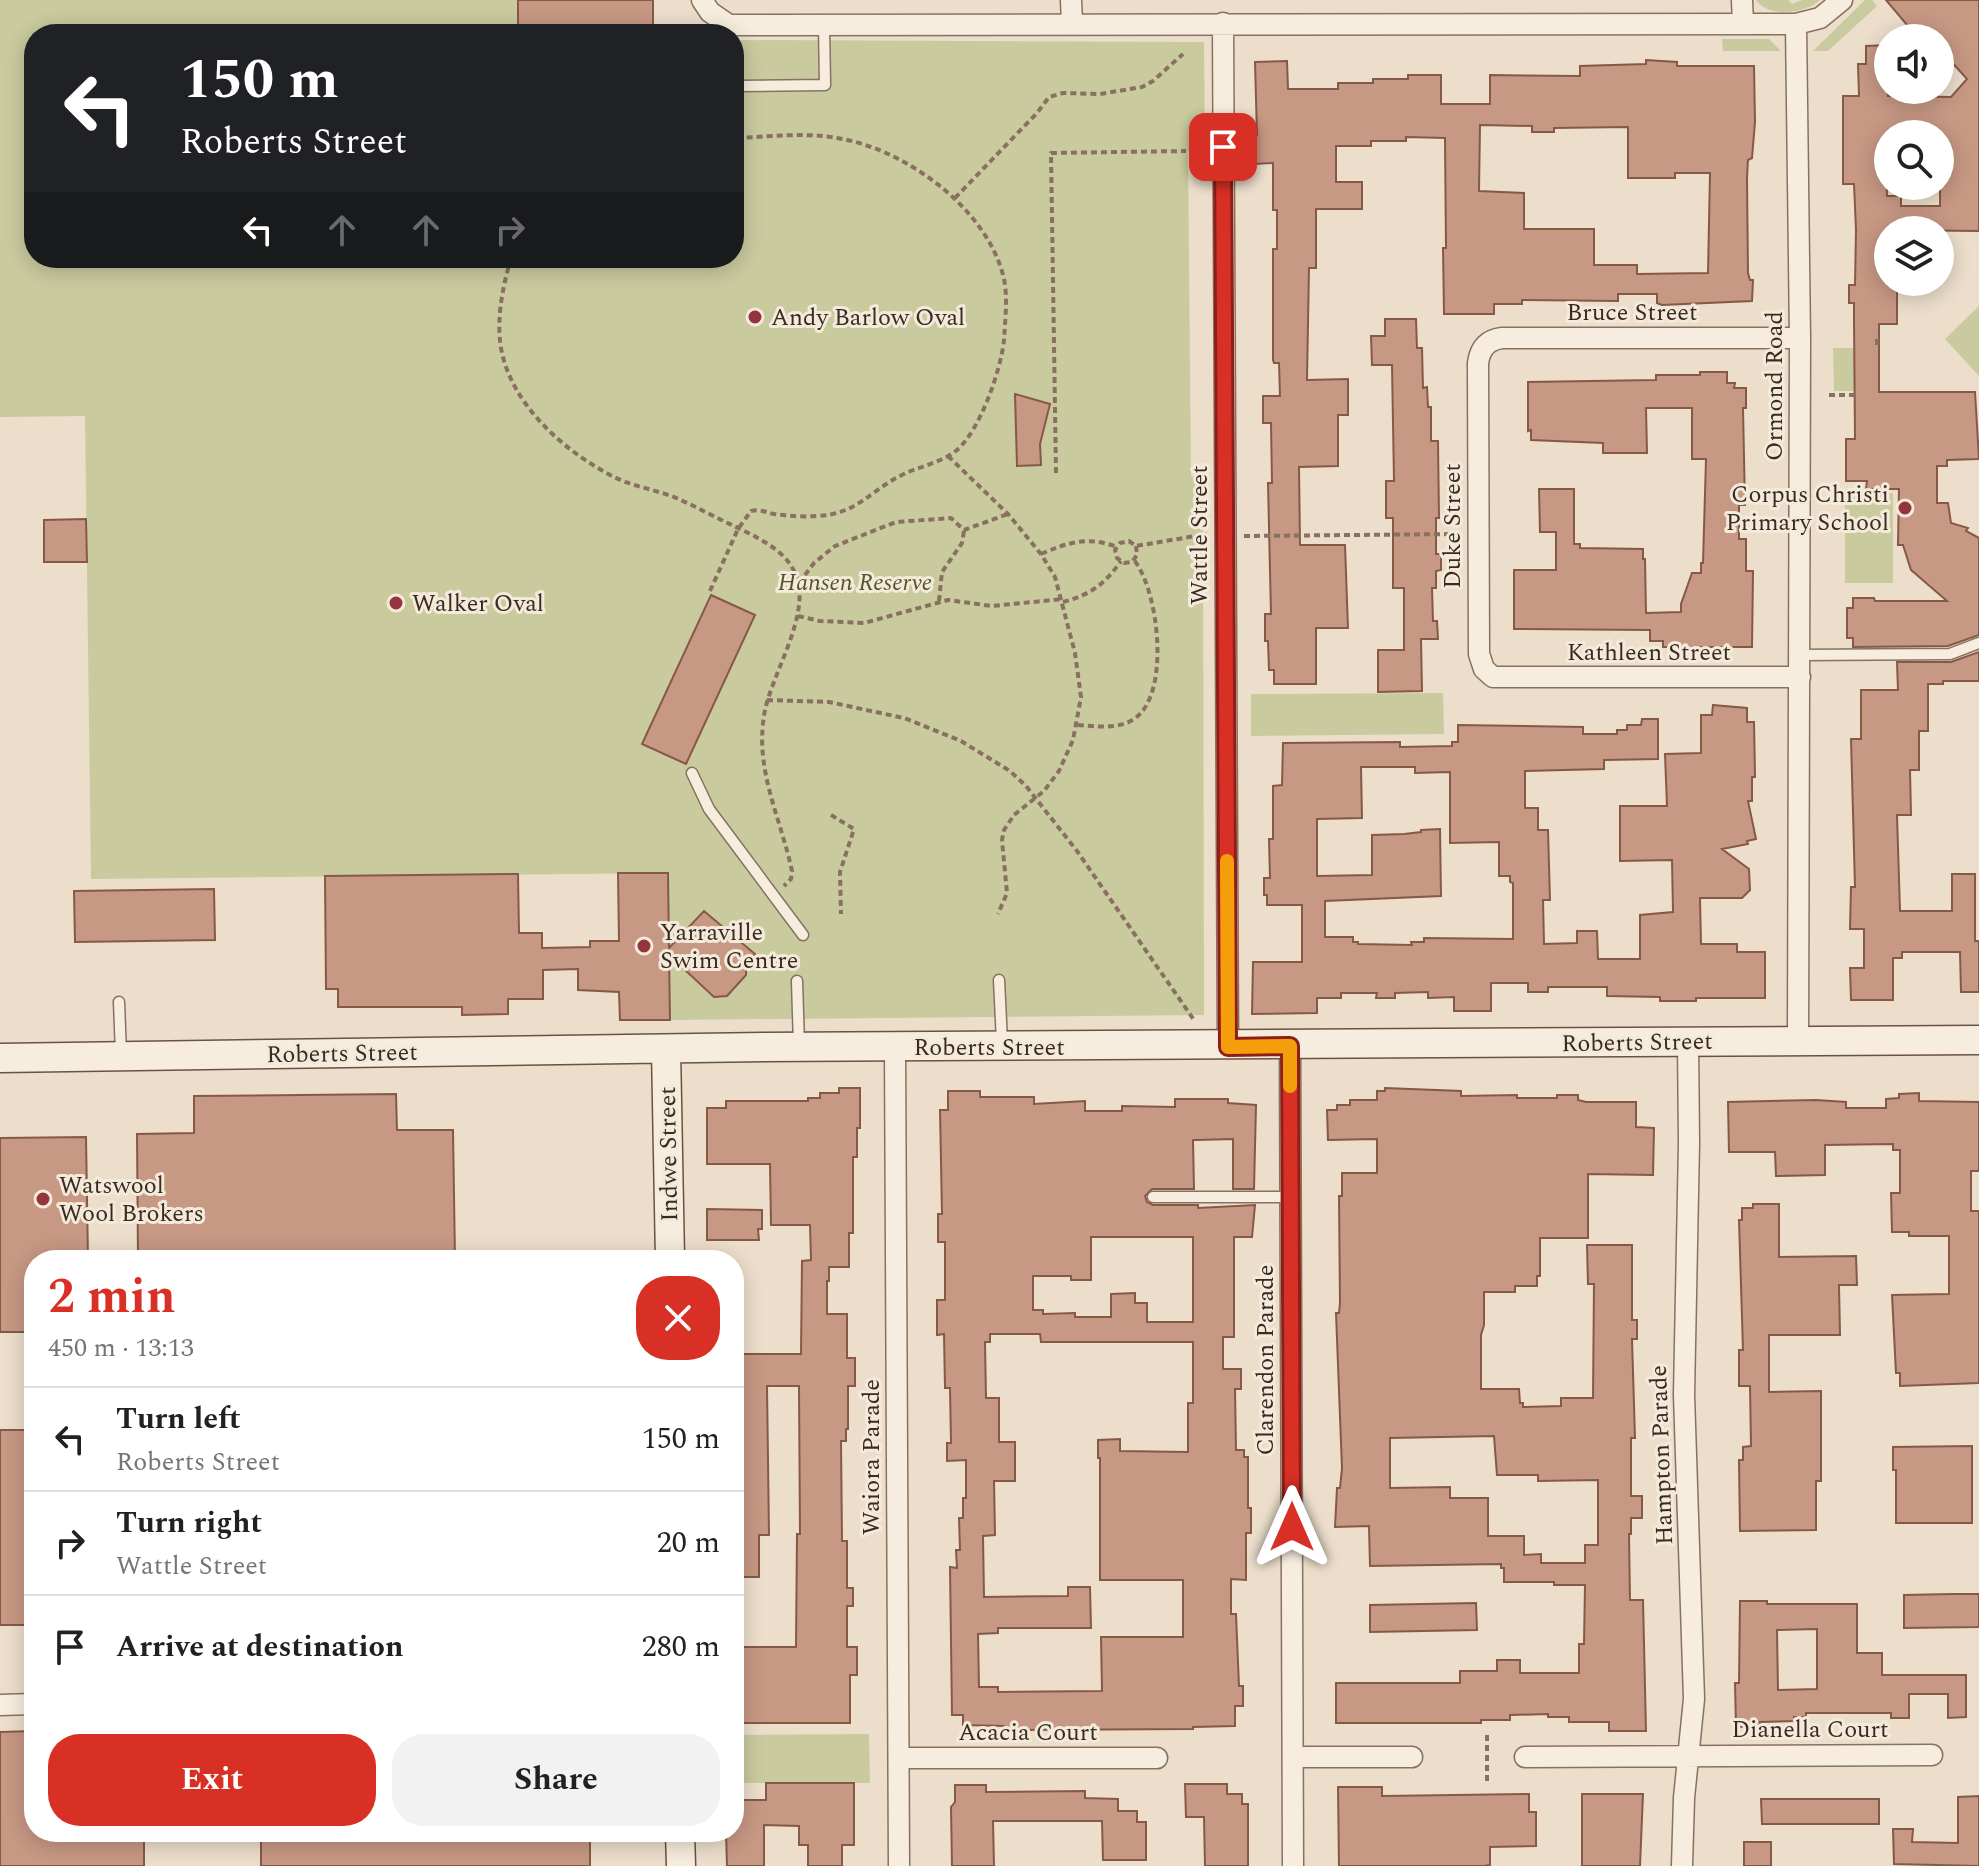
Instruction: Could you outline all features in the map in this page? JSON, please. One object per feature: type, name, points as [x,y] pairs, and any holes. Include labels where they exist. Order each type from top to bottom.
[{"type":"street","points":[[1071,0],[1072,23]]},
{"type":"street","points":[[1742,0],[1743,24]]},
{"type":"street","points":[[744,25],[1796,24],[1820,18],[1842,0]]},
{"type":"street","points":[[706,4],[728,24]]},
{"type":"street","name":"Wattle Street","points":[[1223,23],[1228,1047]]},
{"type":"street","name":"Ormond Road","points":[[1796,24],[1800,338],[1798,1041]]},
{"type":"street","name":"Bruce Street","points":[[1478,363],[1484,346],[1502,338],[1800,338]]},
{"type":"street","name":"Duke Street","points":[[1478,363],[1479,654],[1484,669],[1499,679]]},
{"type":"street","name":"Kathleen Street","points":[[1499,679],[1800,677]]},
{"type":"street","name":"Roberts Street","points":[[0,1058],[666,1049],[1979,1040]]},
{"type":"street","name":"Hampton Parade","points":[[1682,1866],[1694,1669],[1684,1395],[1688,1041]]},
{"type":"street","name":"Clarendon Parade","points":[[1290,1046],[1293,1866]]},
{"type":"street","name":"Waiora Parade","points":[[895,1047],[899,1866]]},
{"type":"street","name":"Indwe Street","points":[[666,1049],[670,1250]]},
{"type":"street","points":[[0,1705],[24,1704]]},
{"type":"street","name":"Dianella Court","points":[[1525,1757],[1932,1755]]},
{"type":"street","points":[[1293,1757],[1412,1757]]},
{"type":"street","name":"Acacia Court","points":[[899,1758],[1157,1758]]},
{"type":"street","points":[[680,1842],[681,1866]]},
{"type":"lane","points":[[744,86],[825,85],[824,25]]},
{"type":"lane","points":[[1800,655],[1950,654],[1979,643]]},
{"type":"lane","points":[[692,773],[709,809],[803,935]]},
{"type":"lane","points":[[999,980],[1003,1047]]},
{"type":"lane","points":[[797,981],[799,1048]]},
{"type":"lane","points":[[119,1002],[121,1056]]},
{"type":"lane","points":[[1153,1197],[1291,1197]]},
{"type":"path","points":[[955,198],[1049,97],[1063,93],[1124,92],[1142,87],[1183,54]]},
{"type":"path","points":[[710,591],[747,515],[756,510],[801,516],[837,513],[861,504],[898,476],[948,456],[972,432],[1003,349],[1006,309],[1004,280],[997,258],[977,222],[955,198],[911,167],[854,141],[824,136],[744,138]]},
{"type":"path","points":[[1056,473],[1051,153],[1186,151]]},
{"type":"path","points":[[509,268],[502,300],[501,346],[514,384],[539,419],[568,446],[613,477],[674,497],[780,553],[789,561],[799,583],[797,616],[767,700],[762,733],[771,799],[792,871],[791,879],[774,895]]},
{"type":"path","points":[[1877,339],[1877,348]]},
{"type":"path","points":[[1829,395],[1855,395]]},
{"type":"path","points":[[948,456],[1008,514],[1041,554],[1055,577],[1075,653],[1081,697],[1078,725],[1059,771],[1036,798],[1014,815],[1004,830],[1002,840],[1007,893],[998,914]]},
{"type":"path","points":[[964,530],[1008,514]]},
{"type":"path","points":[[799,583],[826,551],[896,522],[951,518],[964,530]]},
{"type":"path","points":[[939,601],[942,572],[962,543],[964,530]]},
{"type":"path","points":[[1136,546],[1134,560],[1124,563],[1117,558],[1120,543],[1129,541],[1136,546],[1203,533],[1213,536]]},
{"type":"path","points":[[1248,535],[1478,534]]},
{"type":"path","points":[[1041,554],[1068,543],[1087,540],[1117,547]]},
{"type":"path","points":[[1078,725],[1109,726],[1128,722],[1146,706],[1155,673],[1158,629],[1149,593],[1134,560]]},
{"type":"path","points":[[797,616],[864,623],[939,601],[992,606],[1063,600],[1091,593],[1106,581],[1121,561]]},
{"type":"path","points":[[767,700],[829,702],[918,723],[993,758],[1036,798],[1077,851],[1194,1020]]},
{"type":"path","points":[[831,815],[854,829],[840,872],[841,914]]},
{"type":"path","points":[[1487,1734],[1487,1781]]},
{"type":"green space","name":"Hansen Reserve","points":[[0,0],[518,0],[518,24],[24,24],[24,268],[744,268],[744,40],[1204,42],[1205,151],[1188,151],[1191,476],[1203,477],[1204,1015],[670,1020],[668,873],[91,879],[85,416],[0,417]]},
{"type":"green space","points":[[1756,0],[1788,0],[1792,4],[1802,0],[1820,0],[1796,11],[1778,12],[1769,10]]},
{"type":"green space","points":[[1865,0],[1872,0],[1877,6],[1828,51],[1813,51]]},
{"type":"green space","points":[[1722,39],[1769,39],[1781,51],[1723,51]]},
{"type":"green space","points":[[1979,306],[1979,376],[1945,339]]},
{"type":"green space","points":[[1833,348],[1855,348],[1855,391],[1834,391]]},
{"type":"green space","points":[[1845,493],[1893,493],[1893,583],[1845,583]]},
{"type":"green space","points":[[1443,693],[1444,734],[1251,736],[1251,694]]},
{"type":"green space","points":[[869,1734],[870,1783],[744,1783],[744,1735]]},
{"type":"building","points":[[518,0],[653,0],[653,24],[518,24]]},
{"type":"building","points":[[1886,0],[1979,0],[1979,231],[1954,231],[1954,216],[1874,216],[1874,296],[1897,296],[1897,324],[1879,324],[1879,392],[1975,392],[1979,459],[1947,460],[1947,466],[1937,466],[1937,503],[1948,503],[1951,523],[1968,528],[1966,531],[1979,538],[1979,635],[1948,646],[1853,647],[1853,638],[1847,638],[1847,608],[1853,608],[1853,598],[1947,601],[1911,570],[1903,545],[1898,545],[1899,489],[1866,489],[1867,481],[1846,481],[1846,439],[1855,439],[1854,303],[1849,303],[1849,285],[1855,285],[1856,230],[1854,184],[1843,184],[1843,96],[1859,96],[1858,64],[1866,64],[1866,46],[1874,46],[1874,104],[1954,104],[1954,94],[1967,79],[1954,65],[1954,24],[1906,24]]},
{"type":"building","points":[[1646,60],[1677,62],[1677,66],[1754,66],[1755,122],[1747,178],[1748,273],[1750,280],[1753,280],[1752,301],[1662,305],[1657,303],[1657,294],[1618,294],[1618,301],[1522,300],[1522,304],[1494,304],[1494,314],[1444,314],[1445,138],[1406,137],[1406,141],[1371,141],[1371,146],[1336,146],[1336,182],[1362,182],[1362,209],[1316,209],[1316,268],[1309,268],[1307,380],[1348,379],[1348,415],[1338,415],[1338,466],[1299,467],[1300,545],[1345,545],[1348,628],[1316,628],[1316,684],[1274,684],[1274,670],[1269,670],[1268,641],[1265,641],[1265,614],[1271,614],[1268,483],[1272,483],[1271,423],[1263,423],[1263,396],[1280,396],[1279,363],[1273,360],[1273,249],[1277,249],[1277,210],[1273,210],[1273,163],[1254,164],[1253,135],[1257,135],[1255,62],[1287,61],[1288,89],[1338,89],[1338,83],[1373,83],[1373,79],[1441,75],[1441,104],[1490,104],[1490,75],[1580,76],[1580,66],[1646,64]],"holes":[[[1480,125],[1532,126],[1532,132],[1554,132],[1554,128],[1628,127],[1628,178],[1675,178],[1675,173],[1710,173],[1708,273],[1637,274],[1637,265],[1594,265],[1594,229],[1524,229],[1524,193],[1479,191]]]},
{"type":"building","points":[[1385,319],[1416,319],[1417,348],[1422,348],[1423,388],[1427,387],[1428,407],[1431,407],[1431,441],[1438,441],[1436,554],[1441,554],[1441,570],[1436,571],[1436,588],[1432,588],[1433,621],[1437,621],[1438,639],[1421,639],[1422,691],[1378,692],[1378,650],[1404,650],[1404,588],[1393,588],[1393,518],[1386,518],[1386,481],[1394,481],[1392,365],[1372,365],[1371,336],[1385,336]]},
{"type":"building","points":[[1700,372],[1727,372],[1727,383],[1735,383],[1734,388],[1746,388],[1746,408],[1743,408],[1745,505],[1739,505],[1739,539],[1746,539],[1746,571],[1753,571],[1752,647],[1663,647],[1663,641],[1650,641],[1650,630],[1514,629],[1514,570],[1556,570],[1556,532],[1540,532],[1539,489],[1574,489],[1574,544],[1580,544],[1580,548],[1643,549],[1646,613],[1681,612],[1692,573],[1701,573],[1703,563],[1706,459],[1692,459],[1692,408],[1646,408],[1647,453],[1603,453],[1603,443],[1531,440],[1531,430],[1528,431],[1528,382],[1656,380],[1656,375],[1700,375]]},
{"type":"building","points":[[1015,394],[1050,404],[1040,444],[1041,465],[1017,466]]},
{"type":"building","points":[[86,519],[87,562],[44,562],[44,520]]},
{"type":"building","points":[[711,595],[755,615],[686,764],[642,744]]},
{"type":"building","points":[[1979,652],[1979,681],[1928,684],[1928,731],[1919,731],[1919,770],[1910,770],[1911,815],[1897,815],[1900,911],[1952,911],[1952,874],[1975,874],[1979,992],[1961,992],[1960,952],[1902,952],[1902,958],[1893,958],[1893,1000],[1851,1000],[1850,968],[1864,968],[1864,929],[1850,929],[1851,887],[1855,887],[1851,739],[1861,739],[1861,690],[1898,690],[1897,662],[1951,662]]},
{"type":"building","points":[[1713,705],[1747,708],[1747,722],[1754,722],[1755,777],[1752,777],[1752,801],[1748,801],[1756,839],[1747,841],[1748,844],[1722,849],[1749,869],[1750,890],[1742,898],[1700,898],[1701,944],[1737,944],[1737,952],[1765,952],[1765,998],[1660,1001],[1660,997],[1607,996],[1607,987],[1548,987],[1548,992],[1528,992],[1528,983],[1491,983],[1491,1011],[1454,1011],[1454,997],[1428,998],[1428,992],[1395,993],[1395,998],[1376,998],[1377,993],[1341,993],[1341,998],[1317,998],[1317,1013],[1252,1014],[1253,962],[1302,962],[1302,905],[1267,905],[1267,895],[1264,895],[1264,878],[1270,878],[1273,786],[1282,785],[1283,743],[1400,742],[1400,747],[1452,746],[1452,742],[1458,742],[1458,725],[1583,727],[1583,734],[1617,734],[1617,730],[1627,730],[1627,725],[1641,725],[1642,719],[1658,719],[1658,759],[1604,760],[1604,769],[1525,771],[1525,808],[1538,808],[1538,830],[1548,830],[1550,900],[1543,900],[1544,944],[1577,943],[1577,931],[1597,931],[1598,959],[1640,959],[1640,915],[1673,912],[1672,860],[1620,861],[1620,806],[1667,806],[1665,754],[1701,753],[1701,715],[1712,715]],"holes":[[[1361,767],[1415,767],[1415,773],[1450,772],[1450,843],[1499,842],[1499,876],[1510,876],[1513,883],[1513,939],[1424,938],[1424,942],[1411,942],[1412,945],[1358,944],[1353,942],[1353,937],[1325,937],[1325,901],[1441,896],[1440,829],[1372,835],[1372,875],[1317,876],[1317,819],[1362,818]]]},
{"type":"building","points":[[618,873],[668,873],[669,948],[704,911],[755,954],[746,963],[746,975],[727,996],[714,997],[669,955],[670,1020],[620,1020],[619,992],[578,990],[578,969],[543,970],[543,999],[508,999],[508,1014],[462,1015],[462,1007],[338,1007],[338,989],[326,989],[325,876],[518,874],[519,933],[542,933],[542,948],[590,947],[590,941],[619,941]]},
{"type":"building","points":[[214,889],[215,940],[75,942],[74,891]]},
{"type":"building","points":[[839,1088],[860,1088],[860,1128],[857,1128],[857,1157],[853,1157],[853,1233],[849,1233],[849,1267],[829,1267],[827,1281],[827,1314],[847,1314],[847,1358],[855,1358],[855,1386],[848,1386],[846,1441],[841,1441],[842,1541],[847,1541],[847,1588],[853,1588],[853,1606],[847,1606],[847,1647],[857,1647],[857,1675],[850,1675],[850,1723],[744,1723],[744,1647],[796,1647],[797,1534],[800,1534],[799,1386],[767,1386],[769,1535],[759,1535],[759,1577],[744,1577],[744,1354],[801,1354],[802,1261],[811,1260],[810,1225],[771,1225],[770,1164],[707,1164],[707,1108],[726,1108],[726,1101],[808,1101],[808,1098],[820,1098],[820,1093],[839,1093]]},
{"type":"building","points":[[1385,1088],[1461,1091],[1461,1096],[1517,1095],[1517,1098],[1578,1095],[1578,1100],[1586,1102],[1636,1102],[1636,1127],[1654,1128],[1653,1175],[1588,1174],[1588,1238],[1540,1238],[1537,1286],[1515,1286],[1515,1292],[1484,1292],[1481,1335],[1481,1389],[1519,1389],[1523,1407],[1561,1406],[1561,1398],[1593,1398],[1594,1284],[1588,1284],[1587,1245],[1632,1245],[1632,1320],[1637,1320],[1637,1339],[1632,1339],[1635,1438],[1631,1438],[1631,1496],[1642,1496],[1642,1518],[1631,1518],[1630,1600],[1643,1600],[1646,1731],[1609,1731],[1609,1722],[1569,1722],[1569,1717],[1548,1717],[1548,1714],[1510,1715],[1510,1720],[1481,1720],[1481,1723],[1336,1723],[1336,1683],[1460,1683],[1460,1671],[1497,1671],[1497,1660],[1520,1660],[1520,1673],[1579,1673],[1579,1644],[1584,1644],[1585,1585],[1504,1582],[1501,1564],[1370,1566],[1369,1526],[1335,1527],[1337,1488],[1340,1488],[1342,1468],[1336,1313],[1339,1313],[1340,1303],[1339,1196],[1342,1196],[1342,1173],[1377,1173],[1377,1139],[1328,1140],[1327,1110],[1337,1110],[1337,1105],[1350,1105],[1350,1100],[1377,1100],[1377,1091],[1385,1091]],"holes":[[[1494,1436],[1497,1475],[1538,1475],[1538,1481],[1598,1480],[1598,1545],[1585,1545],[1585,1563],[1541,1563],[1541,1554],[1524,1555],[1524,1536],[1488,1536],[1488,1498],[1450,1498],[1450,1487],[1390,1488],[1390,1438]]]},
{"type":"building","points":[[948,1091],[980,1091],[980,1097],[1034,1097],[1034,1104],[1085,1101],[1085,1111],[1122,1111],[1122,1106],[1175,1107],[1175,1099],[1228,1099],[1228,1103],[1256,1105],[1254,1189],[1233,1189],[1233,1139],[1193,1140],[1194,1189],[1152,1189],[1145,1196],[1147,1202],[1153,1205],[1198,1205],[1198,1208],[1255,1205],[1252,1237],[1234,1237],[1234,1337],[1223,1337],[1223,1369],[1241,1369],[1241,1389],[1235,1389],[1236,1450],[1244,1450],[1244,1457],[1248,1457],[1248,1508],[1251,1508],[1251,1533],[1246,1533],[1246,1580],[1231,1579],[1231,1614],[1236,1614],[1239,1686],[1243,1686],[1243,1706],[1235,1706],[1235,1726],[1004,1730],[1004,1726],[963,1725],[963,1715],[952,1715],[950,1567],[957,1568],[956,1550],[960,1550],[959,1518],[963,1518],[963,1498],[966,1498],[966,1460],[947,1461],[947,1443],[951,1443],[950,1388],[945,1388],[944,1334],[937,1335],[937,1300],[945,1300],[945,1242],[938,1242],[938,1214],[942,1214],[940,1110],[948,1110]],"holes":[[[1091,1237],[1193,1237],[1193,1322],[1147,1322],[1147,1303],[1135,1303],[1135,1293],[1111,1294],[1111,1317],[1075,1317],[1075,1313],[1043,1314],[1043,1310],[1033,1310],[1033,1276],[1071,1276],[1071,1280],[1091,1280]],[[990,1334],[1040,1334],[1041,1342],[1193,1342],[1193,1403],[1188,1403],[1188,1452],[1120,1451],[1120,1439],[1098,1440],[1100,1580],[1183,1580],[1183,1637],[1101,1637],[1102,1691],[998,1692],[998,1687],[979,1687],[978,1634],[998,1633],[998,1628],[1091,1628],[1090,1587],[1068,1587],[1068,1596],[984,1597],[983,1536],[995,1535],[994,1481],[1015,1481],[1015,1442],[999,1442],[999,1398],[986,1398],[985,1342],[990,1342]]]},
{"type":"building","points":[[1919,1093],[1919,1101],[1979,1102],[1979,1171],[1971,1171],[1971,1211],[1979,1211],[1979,1383],[1900,1386],[1900,1373],[1896,1373],[1892,1295],[1949,1294],[1949,1236],[1909,1236],[1909,1232],[1892,1232],[1891,1193],[1900,1193],[1900,1150],[1893,1150],[1893,1144],[1825,1145],[1825,1175],[1776,1176],[1775,1152],[1729,1152],[1728,1102],[1816,1100],[1846,1102],[1846,1108],[1886,1108],[1886,1099],[1899,1098],[1899,1094]]},
{"type":"building","points":[[396,1094],[397,1130],[453,1130],[455,1250],[138,1250],[137,1134],[194,1133],[194,1096]]},
{"type":"building","name":"Watswool Wool Brokers","points":[[86,1137],[88,1250],[24,1250],[24,1332],[0,1332],[0,1138]]},
{"type":"building","points":[[1753,1204],[1779,1204],[1779,1257],[1856,1256],[1857,1285],[1839,1285],[1840,1335],[1769,1335],[1769,1392],[1821,1391],[1821,1481],[1816,1481],[1816,1530],[1740,1531],[1739,1460],[1743,1460],[1743,1447],[1751,1446],[1750,1386],[1739,1386],[1739,1350],[1743,1350],[1739,1220],[1742,1220],[1742,1208],[1753,1208]]},
{"type":"building","points":[[707,1209],[762,1210],[759,1240],[707,1240]]},
{"type":"building","points":[[0,1430],[24,1430],[24,1625],[0,1625]]},
{"type":"building","points":[[1972,1446],[1972,1523],[1896,1523],[1893,1447]]},
{"type":"building","points":[[1979,1594],[1979,1627],[1904,1628],[1904,1595]]},
{"type":"building","points":[[1740,1601],[1857,1604],[1857,1653],[1882,1653],[1882,1675],[1966,1675],[1966,1717],[1948,1718],[1948,1694],[1909,1694],[1909,1718],[1891,1718],[1891,1713],[1806,1713],[1806,1717],[1794,1717],[1794,1721],[1760,1722],[1760,1726],[1736,1727],[1735,1683],[1739,1683]],"holes":[[[1817,1629],[1817,1689],[1778,1690],[1777,1630]]]},
{"type":"building","points":[[1476,1603],[1477,1630],[1370,1632],[1370,1605]]},
{"type":"building","points":[[24,1731],[24,1842],[144,1842],[144,1866],[0,1866],[0,1732]]},
{"type":"building","points":[[766,1783],[854,1783],[854,1845],[842,1845],[842,1866],[808,1866],[808,1845],[799,1845],[799,1826],[764,1825],[764,1866],[727,1866],[726,1842],[744,1842],[744,1800],[766,1800]]},
{"type":"building","points":[[1185,1784],[1227,1784],[1227,1794],[1242,1794],[1242,1804],[1248,1804],[1248,1866],[1205,1866],[1204,1817],[1186,1817]]},
{"type":"building","points":[[955,1785],[986,1785],[986,1792],[1085,1791],[1085,1798],[1118,1799],[1118,1811],[1137,1811],[1137,1822],[1146,1822],[1146,1860],[1103,1860],[1102,1821],[993,1821],[994,1866],[952,1866],[951,1807],[955,1802]]},
{"type":"building","points":[[1338,1787],[1382,1787],[1382,1796],[1529,1794],[1529,1812],[1536,1812],[1536,1846],[1490,1847],[1490,1865],[1484,1866],[1339,1866]]},
{"type":"building","points":[[1582,1794],[1643,1794],[1640,1866],[1582,1866]]},
{"type":"building","points":[[1979,1796],[1979,1866],[1894,1864],[1893,1829],[1913,1829],[1912,1842],[1958,1843],[1958,1797]]},
{"type":"building","points":[[1761,1799],[1879,1799],[1879,1824],[1762,1824]]},
{"type":"building","points":[[261,1842],[590,1842],[590,1866],[261,1866]]},
{"type":"building","points":[[1744,1842],[1771,1842],[1771,1866],[1744,1866]]},
{"type":"slow traffic","points":[[1227,861],[1228,1047],[1290,1046],[1290,1086]]},
{"type":"place","name":"Andy Barlow Oval","points":[[755,317]]},
{"type":"place","name":"Corpus Christi Primary School","points":[[1905,508]]},
{"type":"place","name":"Walker Oval","points":[[396,603]]},
{"type":"place","name":"Yarraville Swim Centre","points":[[644,946]]},
{"type":"place","name":"Watswool Wool Brokers","points":[[43,1199]]},
{"type":"route","points":[[1223,147],[1228,1047],[1290,1046],[1292,1527]]}]
